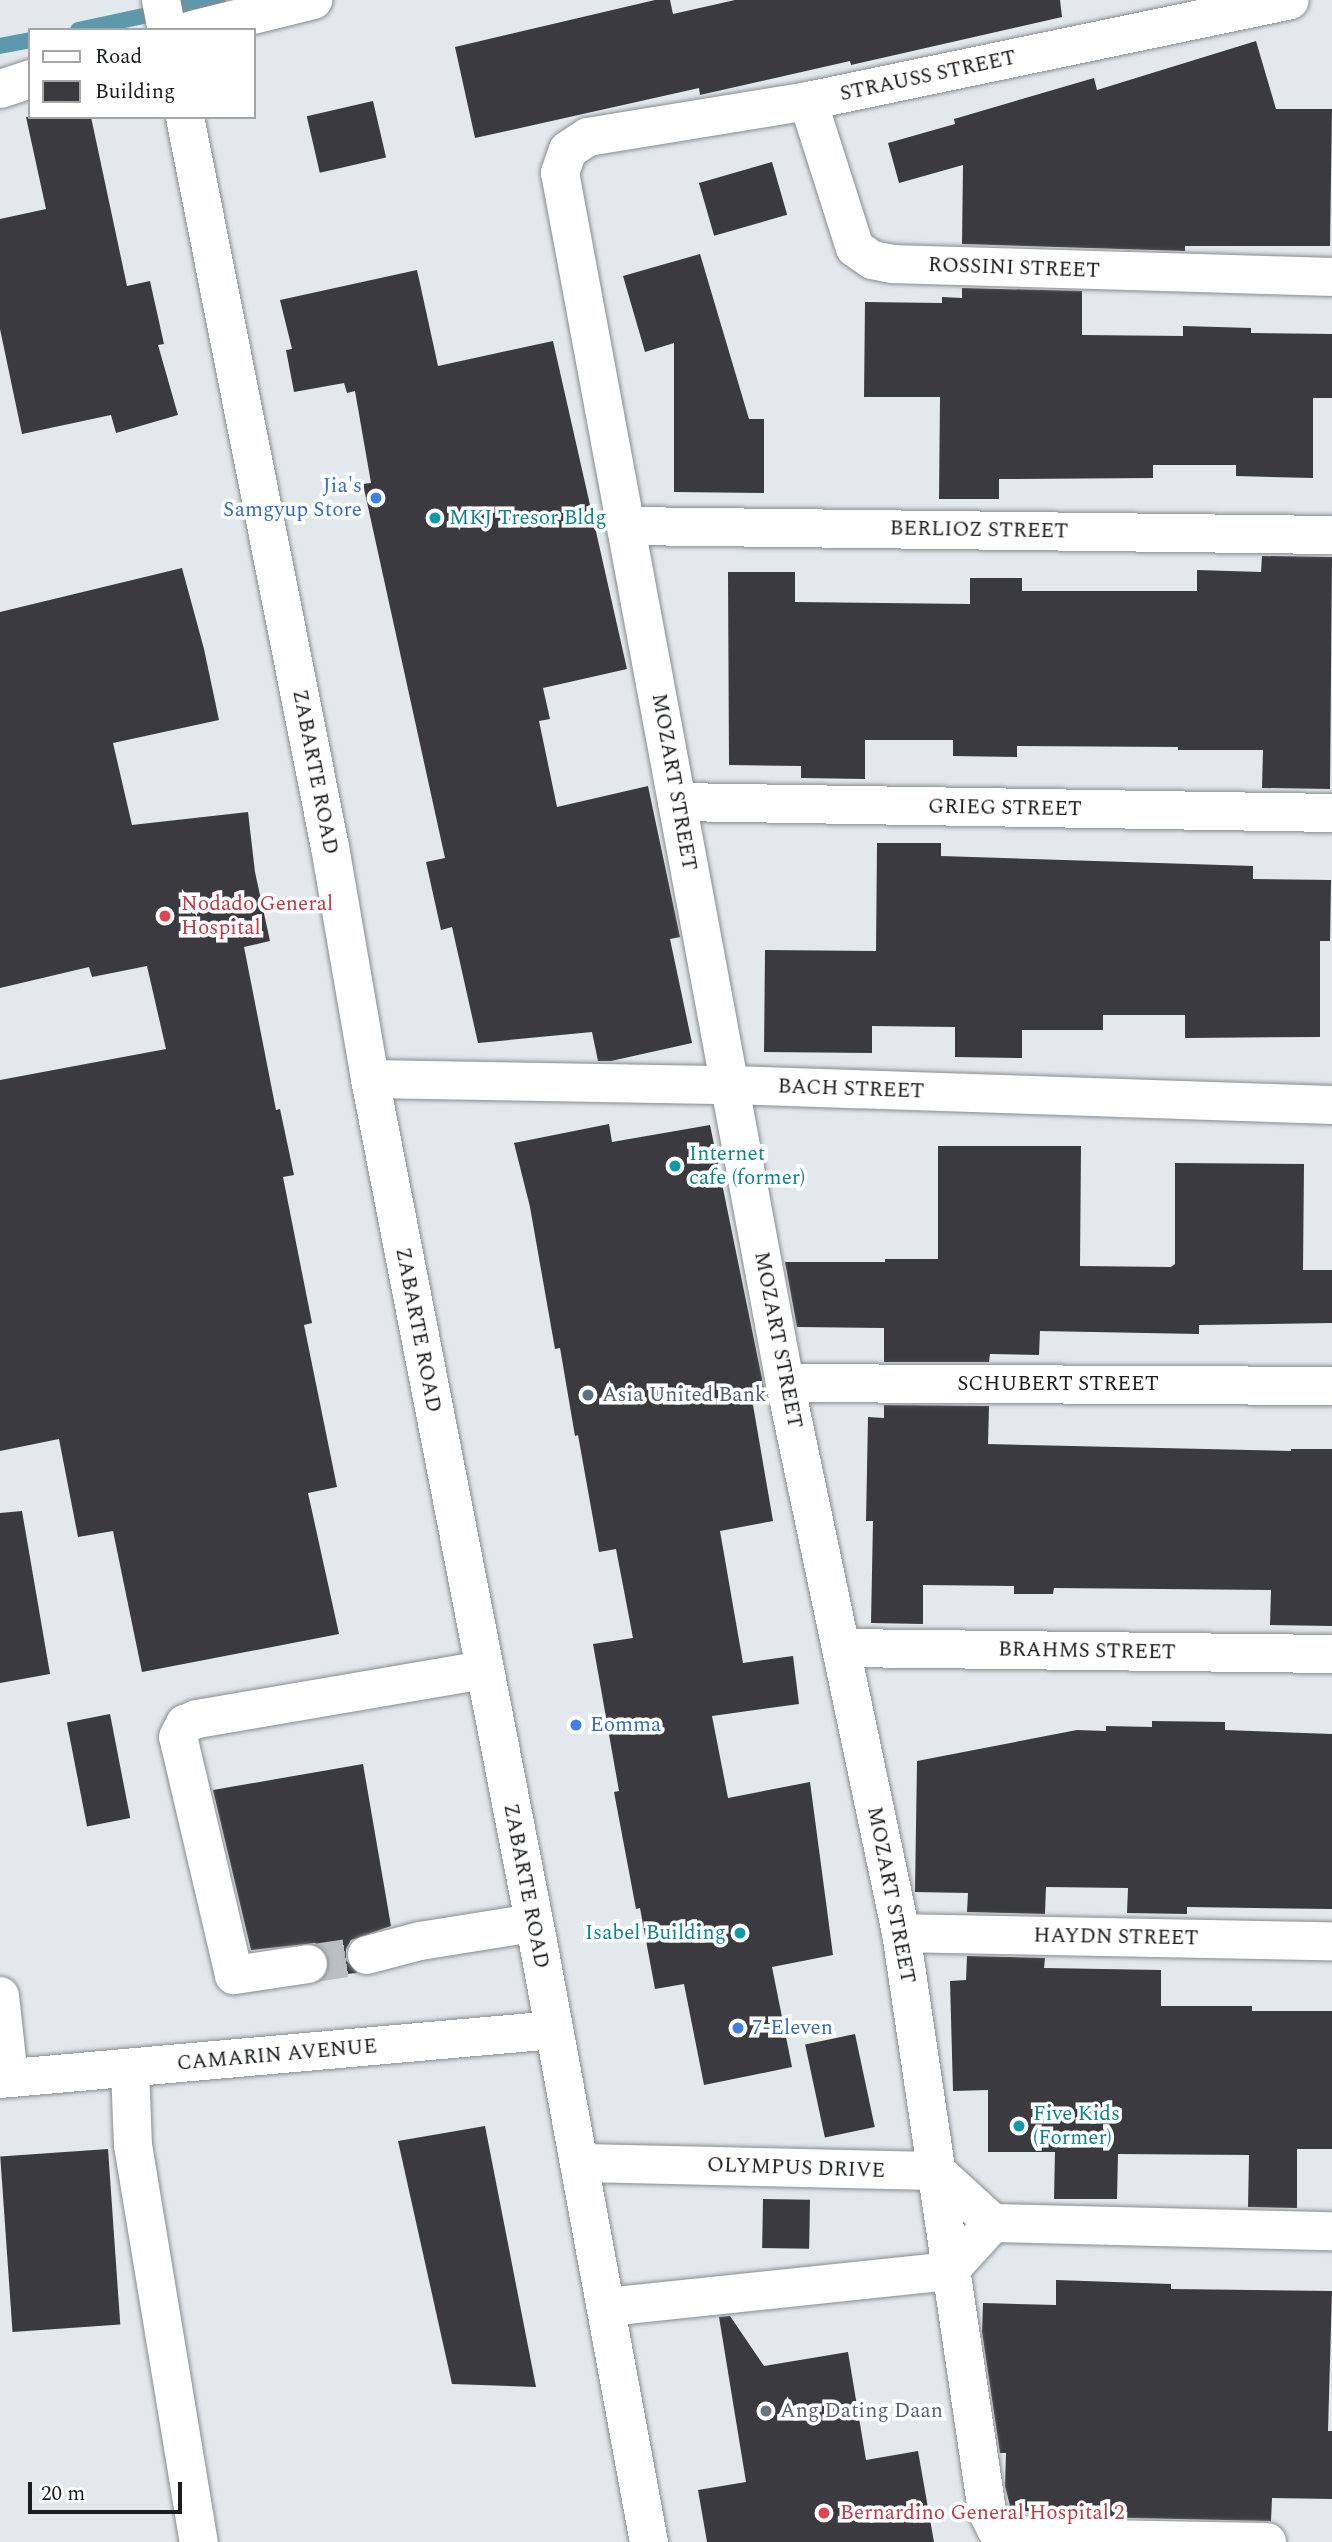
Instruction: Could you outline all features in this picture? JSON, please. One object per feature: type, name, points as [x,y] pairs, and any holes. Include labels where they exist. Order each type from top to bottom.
[{"type":"street","points":[[161,0],[167,28]]},
{"type":"street","points":[[200,28],[313,0]]},
{"type":"street","name":"STRAUSS STREET","points":[[568,150],[588,137],[808,101],[1290,0]]},
{"type":"street","points":[[0,89],[28,80]]},
{"type":"street","name":"ROSSINI STREET","points":[[808,101],[855,248],[872,260],[893,264],[1332,277]]},
{"type":"street","name":"ZABARTE ROAD","points":[[185,119],[330,847],[370,1080],[580,2162],[649,2542]]},
{"type":"street","name":"MOZART STREET","points":[[568,150],[560,173],[785,1383],[901,1933],[949,2271],[987,2511],[996,2529],[1030,2538],[1267,2542]]},
{"type":"street","name":"BERLIOZ STREET","points":[[626,526],[1332,535]]},
{"type":"street","name":"GRIEG STREET","points":[[677,802],[1332,813]]},
{"type":"street","name":"BACH STREET","points":[[370,1080],[730,1085],[1332,1105]]},
{"type":"street","name":"SCHUBERT STREET","points":[[785,1383],[1332,1386]]},
{"type":"street","name":"BRAHMS STREET","points":[[842,1648],[1332,1654]]},
{"type":"street","points":[[308,1964],[234,1975],[178,1737],[185,1724],[197,1719],[484,1670]]},
{"type":"street","points":[[367,1955],[420,1941],[533,1923]]},
{"type":"street","name":"HAYDN STREET","points":[[901,1933],[1332,1941]]},
{"type":"street","points":[[0,1996],[4,2079]]},
{"type":"street","name":"CAMARIN AVENUE","points":[[4,2079],[554,2030]]},
{"type":"street","points":[[130,2068],[133,2145],[199,2542]]},
{"type":"street","name":"OLYMPUS DRIVE","points":[[580,2162],[936,2171]]},
{"type":"street","points":[[936,2171],[993,2224],[1332,2231]]},
{"type":"street","points":[[607,2307],[949,2271],[993,2224]]},
{"type":"building","points":[[655,0],[670,0],[673,14],[735,0],[1060,0],[1062,17],[851,65],[850,61],[700,95],[699,88],[475,138],[455,47]]},
{"type":"building","points":[[1256,41],[1276,109],[1332,109],[1330,246],[1185,246],[1185,251],[962,244],[963,165],[899,183],[888,143],[955,124],[954,119],[1094,78],[1097,90]]},
{"type":"building","points":[[373,101],[386,158],[320,173],[307,116]]},
{"type":"building","points":[[26,117],[91,119],[127,286],[150,281],[164,344],[158,345],[178,415],[116,433],[111,415],[22,434],[0,329],[0,219],[46,209]]},
{"type":"building","points":[[772,162],[787,215],[714,236],[699,183]]},
{"type":"building","points":[[700,254],[749,419],[764,419],[764,493],[674,492],[674,343],[645,352],[623,276]]},
{"type":"building","points":[[417,270],[438,366],[553,341],[627,669],[543,688],[550,719],[539,721],[557,807],[648,786],[680,937],[670,939],[692,1043],[611,1061],[598,1061],[592,1032],[478,1043],[452,927],[441,930],[426,862],[445,858],[363,484],[371,483],[355,391],[347,393],[344,383],[294,392],[286,350],[292,349],[280,300]]},
{"type":"building","points":[[962,288],[1082,291],[1082,335],[1183,336],[1183,326],[1251,328],[1251,333],[1332,334],[1332,398],[1313,398],[1313,478],[1236,476],[1236,465],[1153,465],[1153,478],[999,479],[999,499],[939,499],[940,397],[864,397],[865,302],[942,303],[942,297],[962,298]]},
{"type":"building","points":[[1262,556],[1332,557],[1330,789],[1262,788],[1263,750],[1017,746],[1017,757],[953,756],[953,740],[865,740],[865,779],[801,778],[801,766],[729,765],[728,572],[795,572],[795,602],[970,604],[970,578],[1022,578],[1022,591],[1197,591],[1197,570],[1261,572]]},
{"type":"building","points":[[182,568],[204,649],[219,720],[113,743],[132,825],[248,812],[255,872],[270,941],[244,947],[276,1110],[280,1109],[294,1175],[283,1177],[312,1323],[304,1325],[337,1487],[308,1493],[339,1634],[142,1672],[113,1531],[78,1537],[59,1439],[0,1451],[0,1080],[166,1049],[147,966],[92,977],[89,967],[0,988],[0,612]]},
{"type":"building","points":[[877,843],[941,843],[941,856],[1253,866],[1253,879],[1331,880],[1330,941],[1320,941],[1320,1037],[1185,1038],[1185,1015],[1103,1015],[1103,1030],[1022,1030],[1022,1058],[955,1057],[955,1027],[872,1026],[872,1053],[764,1052],[765,950],[876,951]]},
{"type":"building","points":[[609,1124],[612,1142],[710,1125],[767,1403],[753,1405],[773,1521],[720,1531],[743,1663],[793,1656],[799,1704],[712,1716],[728,1798],[810,1782],[833,1955],[772,1967],[792,2067],[704,2085],[684,1984],[655,1989],[640,1908],[636,1909],[614,1792],[619,1791],[593,1644],[633,1638],[616,1549],[599,1552],[560,1348],[555,1349],[530,1207],[514,1143]]},
{"type":"building","points":[[938,1146],[1081,1146],[1080,1266],[1171,1267],[1175,1264],[1175,1163],[1304,1164],[1303,1270],[1332,1270],[1332,1323],[1199,1325],[1199,1334],[1040,1331],[1039,1355],[990,1354],[989,1362],[884,1362],[884,1328],[797,1327],[785,1262],[938,1259]]},
{"type":"building","points":[[884,1405],[989,1406],[988,1444],[1291,1451],[1332,1449],[1332,1626],[1270,1625],[1271,1590],[1054,1588],[1053,1594],[1014,1594],[1014,1586],[923,1585],[923,1624],[871,1623],[873,1521],[866,1521],[868,1417],[884,1418]]},
{"type":"building","points":[[22,1511],[50,1674],[0,1683],[0,1513]]},
{"type":"building","points":[[110,1714],[130,1818],[87,1826],[67,1722]]},
{"type":"building","points":[[1152,1721],[1225,1722],[1225,1730],[1332,1734],[1332,1909],[1187,1907],[1187,1914],[1127,1913],[1128,1888],[1046,1887],[1045,1914],[967,1912],[968,1893],[915,1892],[917,1761],[1077,1730],[1106,1731],[1106,1726],[1152,1727]]},
{"type":"building","points":[[363,1764],[391,1926],[351,1940],[346,1949],[346,1960],[357,1973],[326,1976],[329,1960],[325,1950],[315,1943],[251,1950],[213,1790]]},
{"type":"building","points":[[967,1956],[1045,1958],[1044,1968],[1161,1970],[1161,2006],[1252,2006],[1252,2011],[1332,2011],[1332,2149],[1297,2149],[1297,2208],[1248,2207],[1249,2155],[1118,2154],[1117,2199],[1054,2199],[1055,2152],[988,2152],[988,2090],[953,2091],[950,1981],[966,1980]]},
{"type":"building","points":[[855,2034],[875,2127],[825,2138],[805,2045]]},
{"type":"building","points":[[485,2126],[536,2387],[452,2384],[398,2141]]},
{"type":"building","points":[[108,2149],[120,2325],[13,2332],[0,2157]]},
{"type":"building","points":[[763,2199],[810,2200],[809,2249],[762,2248]]},
{"type":"building","points":[[1056,2280],[1171,2284],[1171,2289],[1332,2291],[1328,2431],[1332,2431],[1332,2499],[1272,2498],[1271,2521],[1038,2516],[1038,2512],[1011,2510],[1005,2486],[1006,2453],[1000,2453],[982,2332],[983,2303],[1056,2305]]},
{"type":"building","points":[[730,2316],[764,2366],[848,2352],[866,2460],[918,2451],[934,2542],[707,2542],[698,2490],[746,2482],[719,2317]]},
{"type":"waterway","points":[[87,28],[218,0]]},
{"type":"waterway","points":[[0,46],[28,40]]},
{"type":"tunnel","points":[[308,1964],[367,1955]]},
{"type":"place","name":"Jia's Samgyup Store","points":[[376,498]]},
{"type":"place","name":"MKJ Tresor Bldg","points":[[435,518]]},
{"type":"place","name":"Nodado General Hospital","points":[[165,916]]},
{"type":"place","name":"Internet cafe (former)","points":[[675,1166]]},
{"type":"place","name":"Asia United Bank","points":[[588,1395]]},
{"type":"place","name":"Eomma","points":[[576,1725]]},
{"type":"place","name":"Isabel Building","points":[[740,1933]]},
{"type":"place","name":"7-Eleven","points":[[738,2028]]},
{"type":"place","name":"Five Kids (Former)","points":[[1019,2126]]},
{"type":"place","name":"Ang Dating Daan","points":[[766,2411]]},
{"type":"place","name":"Bernardino General Hospital 2","points":[[824,2513]]}]
